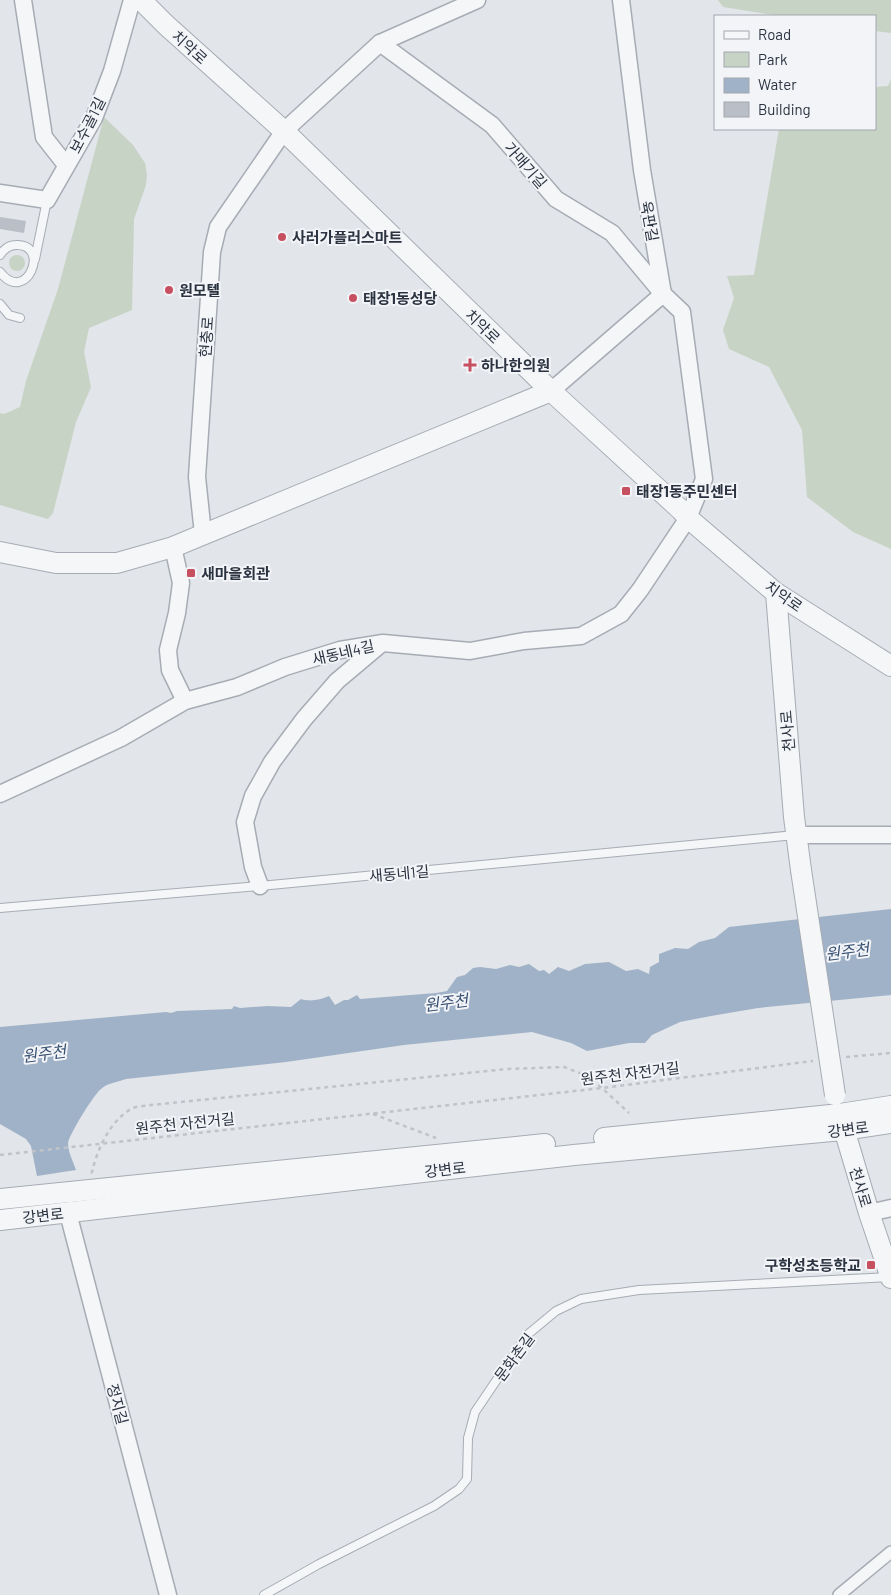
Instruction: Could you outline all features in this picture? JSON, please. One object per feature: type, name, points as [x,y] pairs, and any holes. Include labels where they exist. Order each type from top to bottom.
[{"type":"street","points":[[23,0],[44,137],[66,165]]},
{"type":"street","name":"보수골1길","points":[[47,200],[94,118],[112,71],[132,0]]},
{"type":"street","name":"치악로","points":[[141,0],[166,25],[284,131],[551,392],[688,518],[776,592],[891,666]]},
{"type":"street","points":[[284,131],[380,43],[477,0]]},
{"type":"street","name":"육판길","points":[[621,0],[642,170],[663,294]]},
{"type":"street","name":"가매기길","points":[[380,43],[492,125],[556,199],[612,233],[663,294],[682,312],[704,479],[688,518]]},
{"type":"street","name":"현충로","points":[[203,534],[197,477],[212,252],[218,227],[284,131]]},
{"type":"street","points":[[0,193],[47,200]]},
{"type":"street","points":[[0,552],[56,563],[117,563],[173,547],[551,392],[663,294]]},
{"type":"street","name":"새동네4길","points":[[0,794],[121,738],[185,701],[237,687],[285,667],[340,650],[383,642],[470,651],[524,641],[581,636],[621,614],[640,590],[688,518]]},
{"type":"street","points":[[173,547],[181,583],[177,613],[168,650],[170,670],[185,701]]},
{"type":"street","name":"천사로","points":[[776,592],[794,817],[835,1095],[869,1213],[891,1277]]},
{"type":"street","points":[[260,886],[253,867],[245,822],[253,796],[272,762],[304,719],[337,681],[383,642]]},
{"type":"street","points":[[797,835],[891,835]]},
{"type":"street","name":"강변로","points":[[842,1122],[891,1106]]},
{"type":"street","name":"강변로","points":[[0,1199],[65,1203],[574,1155],[842,1122],[891,1123]]},
{"type":"street","name":"강변로","points":[[0,1220],[65,1203]]},
{"type":"street","name":"정지길","points":[[65,1203],[168,1595]]},
{"type":"street","points":[[869,1213],[891,1208]]},
{"type":"street","points":[[839,1595],[891,1552]]},
{"type":"lane","points":[[0,272],[5,278],[12,281],[26,279],[31,274],[47,200]]},
{"type":"lane","points":[[0,255],[7,247],[21,245],[32,254],[34,261]]},
{"type":"lane","points":[[0,304],[9,315],[20,318]]},
{"type":"lane","name":"새동네1길","points":[[0,908],[260,886],[797,835]]},
{"type":"lane","name":"문화촌길","points":[[264,1595],[319,1564],[434,1506],[458,1489],[467,1478],[468,1438],[475,1412],[527,1335],[556,1311],[581,1299],[639,1290],[891,1277]]},
{"type":"path","points":[[842,1057],[891,1053]]},
{"type":"path","name":"원주천 자전거길","points":[[0,1155],[602,1088],[813,1061]]},
{"type":"path","points":[[85,1174],[92,1172],[96,1155],[110,1130],[132,1109],[150,1105],[507,1069],[564,1067],[590,1077],[629,1113]]},
{"type":"path","name":"원주천 자전거길","points":[[372,1114],[438,1138]]},
{"type":"green space","points":[[718,0],[891,0],[891,33],[876,31],[876,15],[774,15],[723,7]]},
{"type":"green space","points":[[891,79],[891,549],[853,532],[807,497],[802,430],[769,367],[729,349],[723,330],[734,298],[727,276],[754,275],[779,130],[876,130],[876,87],[888,86]]},
{"type":"green space","points":[[104,117],[133,145],[145,163],[147,175],[146,185],[134,219],[132,310],[89,328],[84,352],[91,387],[76,422],[53,513],[48,519],[0,505],[0,413],[4,414],[20,407],[26,381],[58,289]]},
{"type":"green space","points":[[17,255],[23,257],[25,263],[23,269],[17,271],[11,269],[9,263],[11,257]]},
{"type":"water","name":"원주천","points":[[891,909],[891,995],[758,1008],[711,1016],[680,1022],[652,1035],[645,1043],[629,1043],[587,1051],[571,1043],[532,1032],[404,1045],[286,1062],[126,1079],[103,1087],[93,1098],[77,1124],[68,1143],[76,1170],[37,1176],[31,1146],[26,1139],[0,1124],[0,1027],[177,1011],[232,1009],[234,1006],[240,1008],[291,1007],[301,999],[315,1000],[329,996],[335,1005],[357,995],[360,999],[436,993],[447,991],[457,977],[465,975],[473,968],[480,967],[496,969],[510,965],[519,967],[529,964],[539,971],[544,970],[549,974],[558,967],[569,971],[585,964],[609,962],[626,971],[638,969],[649,974],[650,967],[659,962],[659,954],[675,948],[688,949],[699,942],[715,938],[729,927]]},
{"type":"building","points":[[0,217],[26,221],[24,233],[0,229]]},
{"type":"place","name":"사러가플러스마트","points":[[282,237]]},
{"type":"place","name":"원모텔","points":[[169,290]]},
{"type":"place","name":"태장1동성당","points":[[353,298]]},
{"type":"place","name":"하나한의원","points":[[470,365]]},
{"type":"place","name":"태장1동주민센터","points":[[626,491]]},
{"type":"place","name":"새마을회관","points":[[191,573]]},
{"type":"place","name":"구학성초등학교","points":[[871,1265]]}]
